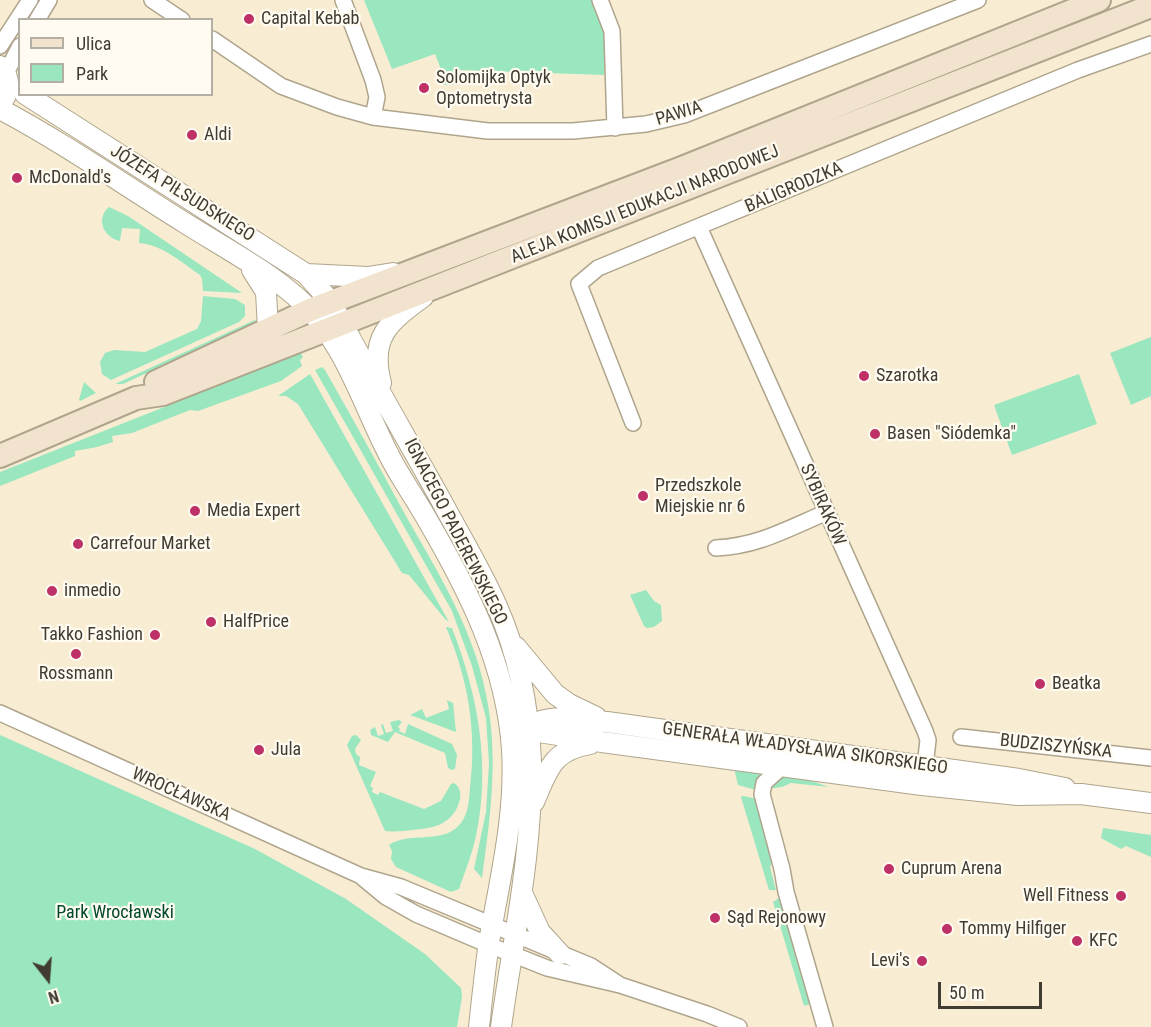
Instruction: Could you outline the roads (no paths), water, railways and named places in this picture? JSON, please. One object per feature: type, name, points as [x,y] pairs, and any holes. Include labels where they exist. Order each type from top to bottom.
[{"type":"main road","name":"ALEJA KOMISJI EDUKACJI NARODOWEJ","points":[[136,398],[159,380],[320,306],[682,168],[1100,0]]},
{"type":"main road","name":"ALEJA KOMISJI EDUKACJI NARODOWEJ","points":[[0,456],[136,398],[163,394],[1151,6]]},
{"type":"street","points":[[18,18],[30,0]]},
{"type":"street","points":[[38,18],[50,0]]},
{"type":"street","points":[[152,0],[179,18]]},
{"type":"street","points":[[343,0],[373,80],[377,97],[373,117]]},
{"type":"street","points":[[600,0],[612,31],[615,128]]},
{"type":"street","name":"PAWIA","points":[[213,40],[281,86],[337,107],[373,117],[488,131],[573,131],[646,124],[684,115],[970,1]]},
{"type":"street","points":[[0,46],[18,18]]},
{"type":"street","name":"BALIGRODZKA","points":[[633,423],[579,284],[598,268],[1078,70],[1151,44]]},
{"type":"street","points":[[0,104],[7,96],[9,78],[18,52]]},
{"type":"street","name":"JÓZEFA PIŁSUDSKIEGO","points":[[28,96],[306,274],[320,306]]},
{"type":"street","name":"JÓZEFA PIŁSUDSKIEGO","points":[[0,110],[81,157],[285,288],[320,306]]},
{"type":"street","name":"SYBIRAKÓW","points":[[699,227],[825,513],[925,731],[928,740],[923,776]]},
{"type":"street","points":[[247,263],[266,292],[268,329]]},
{"type":"street","points":[[306,274],[368,277],[416,268]]},
{"type":"street","points":[[385,398],[377,356],[386,329],[396,317],[437,288]]},
{"type":"street","name":"IGNACEGO PADEREWSKIEGO","points":[[320,306],[385,398],[469,551],[495,603],[517,667],[528,727],[531,809],[523,895],[501,1027]]},
{"type":"street","name":"IGNACEGO PADEREWSKIEGO","points":[[334,327],[351,374],[393,465],[427,518],[469,594],[490,643],[506,704],[513,780],[512,810],[489,945],[479,1027]]},
{"type":"street","points":[[716,548],[752,544],[825,513]]},
{"type":"street","points":[[508,636],[555,694],[569,704],[607,722]]},
{"type":"street","points":[[506,704],[528,727],[511,746]]},
{"type":"street","name":"WROCŁAWSKA","points":[[0,713],[361,876],[401,887],[492,926],[513,945],[547,968],[621,985],[739,1027]]},
{"type":"street","name":"GENERAŁA WŁADYSŁAWA SIKORSKIEGO","points":[[528,727],[545,719],[607,722],[923,776]]},
{"type":"street","name":"GENERAŁA WŁADYSŁAWA SIKORSKIEGO","points":[[528,727],[539,732],[602,742],[783,766],[1052,784],[1081,794],[1151,803]]},
{"type":"street","name":"BUDZISZYŃSKA","points":[[961,737],[1151,758]]},
{"type":"street","points":[[531,809],[549,766],[556,758],[572,747],[602,742]]},
{"type":"street","points":[[783,766],[764,783],[762,794],[792,914],[825,1026]]},
{"type":"street","name":"WROCŁAWSKA","points":[[361,876],[386,897],[416,914],[489,945],[513,945],[560,954],[591,966],[621,985]]},
{"type":"street","points":[[523,895],[540,932],[560,954]]},
{"type":"place","name":"Capital Kebab","points":[[249,19]]},
{"type":"place","name":"Solomijka Optyk Optometrysta","points":[[424,88]]},
{"type":"place","name":"Aldi","points":[[192,135]]},
{"type":"place","name":"McDonald's","points":[[17,178]]},
{"type":"place","name":"Szarotka","points":[[864,376]]},
{"type":"place","name":"Basen \"Siódemka\"","points":[[875,434]]},
{"type":"place","name":"Przedszkole Miejskie nr 6","points":[[643,496]]},
{"type":"place","name":"Media Expert","points":[[195,511]]},
{"type":"place","name":"Carrefour Market","points":[[78,544]]},
{"type":"place","name":"inmedio","points":[[52,591]]},
{"type":"place","name":"HalfPrice","points":[[211,622]]},
{"type":"place","name":"Takko Fashion","points":[[155,635]]},
{"type":"place","name":"Rossmann","points":[[76,654]]},
{"type":"place","name":"Beatka","points":[[1040,684]]},
{"type":"place","name":"Jula","points":[[259,750]]},
{"type":"place","name":"Cuprum Arena","points":[[889,869]]},
{"type":"place","name":"Well Fitness","points":[[1121,896]]},
{"type":"place","name":"Sąd Rejonowy","points":[[715,918]]},
{"type":"place","name":"Tommy Hilfiger","points":[[947,929]]},
{"type":"place","name":"KFC","points":[[1077,941]]},
{"type":"place","name":"Levi's","points":[[922,961]]},
{"type":"park label","name":"Park Wrocławski","points":[[115,913]]}]
